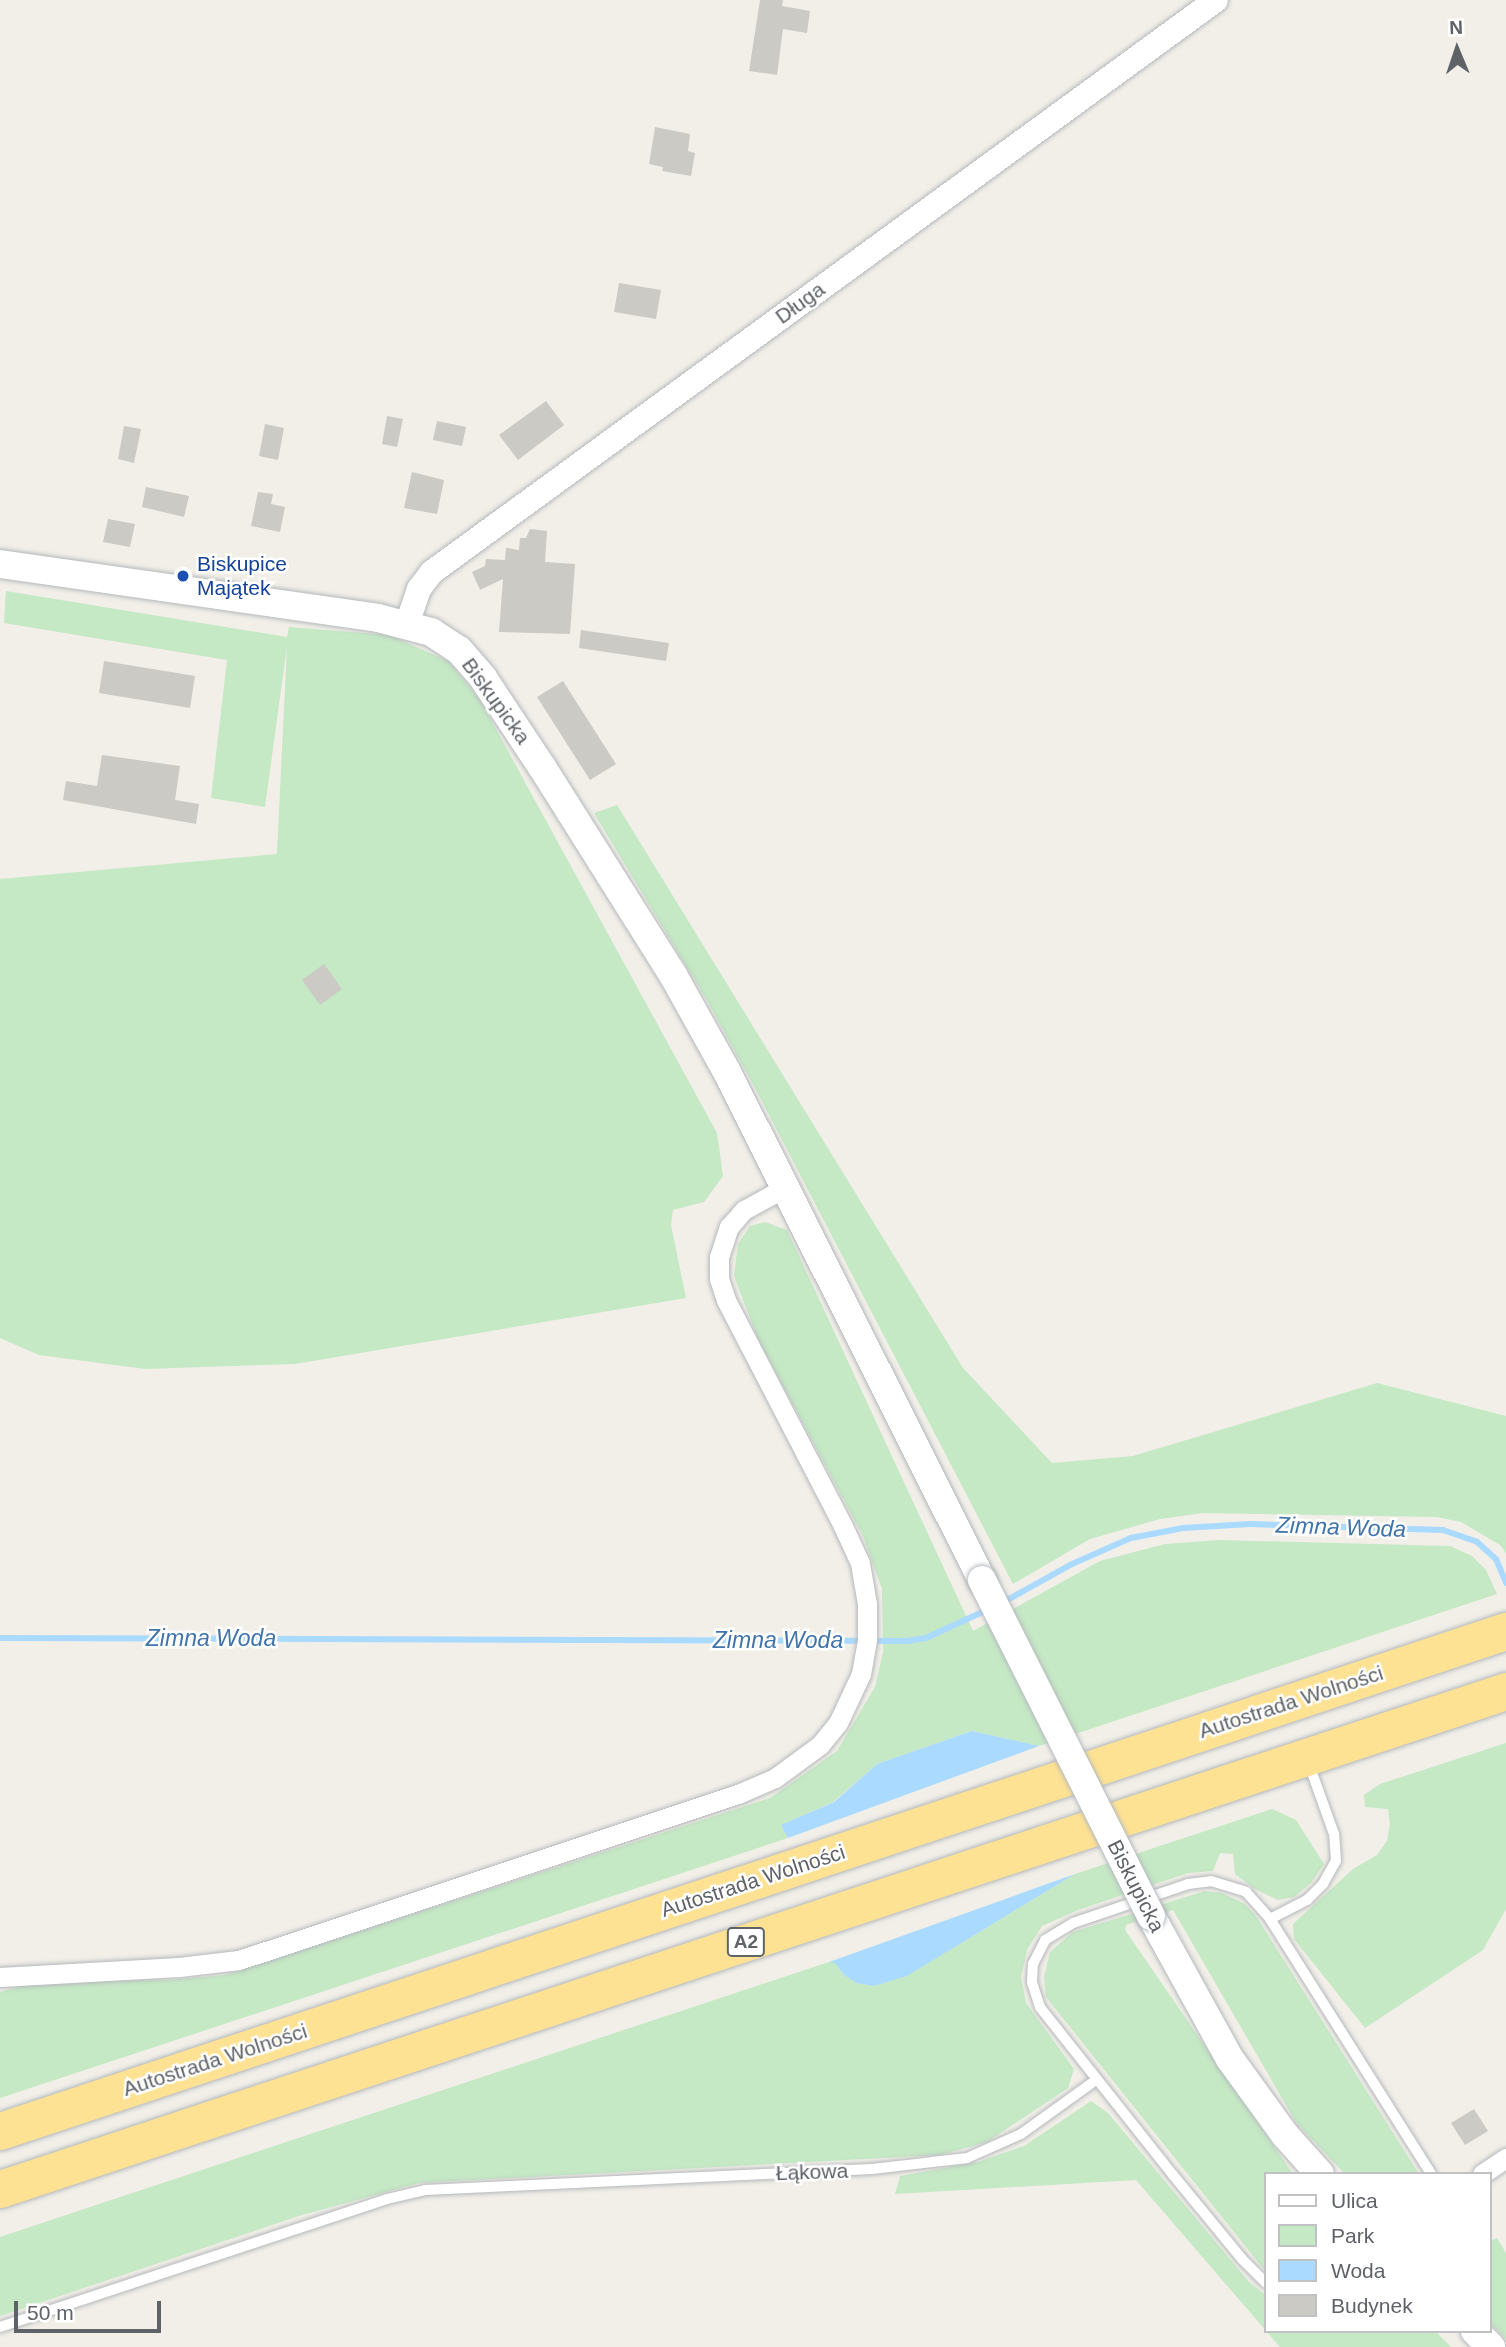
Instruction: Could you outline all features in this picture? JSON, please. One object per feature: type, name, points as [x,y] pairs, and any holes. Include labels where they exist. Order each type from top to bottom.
[{"type":"highway","name":"Autostrada Wolności","points":[[0,2132],[1489,1636]]},
{"type":"highway","name":"A2","points":[[0,2189],[1499,1693]]},
{"type":"main road","name":"Biskupicka","points":[[0,564],[407,624],[431,632],[459,650],[488,685],[673,975],[786,1187],[1151,1916],[1230,2059],[1285,2135],[1318,2172]]},
{"type":"main road","points":[[1477,2333],[1491,2347]]},
{"type":"street","name":"Długa","points":[[407,624],[419,589],[432,572],[1216,0]]},
{"type":"street","points":[[0,1977],[179,1967],[239,1959],[738,1794],[775,1778],[820,1745],[838,1723],[861,1674],[867,1639],[867,1604],[860,1563],[844,1526],[726,1300],[719,1279],[719,1257],[729,1227],[744,1210],[786,1187]]},
{"type":"street","points":[[1485,2172],[1506,2158]]},
{"type":"lane","points":[[1270,1919],[1307,1900],[1323,1884],[1336,1861],[1334,1834],[1307,1757]]},
{"type":"lane","points":[[1264,2282],[1242,2259],[1096,2080],[1040,2007],[1032,1982],[1032,1964],[1045,1940],[1073,1923],[1188,1884],[1211,1881],[1246,1892],[1270,1919],[1430,2172]]},
{"type":"lane","name":"Łąkowa","points":[[0,2327],[387,2199],[425,2190],[505,2184],[872,2169],[945,2162],[986,2151],[1021,2134],[1096,2080]]},
{"type":"green space","points":[[6,591],[287,637],[289,627],[389,635],[448,661],[480,700],[717,1133],[723,1176],[704,1202],[673,1210],[671,1225],[686,1298],[295,1364],[145,1369],[39,1355],[0,1338],[0,879],[277,854],[287,646],[265,807],[211,798],[227,660],[4,623]]},
{"type":"green space","points":[[617,805],[963,1368],[1052,1463],[1133,1456],[1377,1383],[1506,1416],[1506,1553],[1500,1545],[1461,1522],[1437,1517],[1203,1513],[1160,1519],[1090,1539],[1013,1584],[755,1088],[706,999],[594,813]]},
{"type":"green space","points":[[765,1222],[787,1230],[973,1631],[1100,1561],[1165,1544],[1219,1540],[1450,1546],[1472,1556],[1486,1570],[1497,1594],[1039,1746],[972,1731],[877,1764],[833,1802],[782,1825],[788,1838],[0,2098],[0,1992],[39,1981],[168,1980],[225,1975],[770,1798],[837,1751],[875,1687],[883,1652],[882,1589],[863,1536],[758,1339],[734,1276],[738,1244],[750,1226]]},
{"type":"green space","points":[[1506,1743],[1506,1909],[1483,1950],[1365,2028],[1294,1939],[1293,1924],[1353,1869],[1377,1855],[1387,1841],[1390,1824],[1388,1809],[1365,1807],[1364,1795],[1380,1784]]},
{"type":"green space","points":[[1272,1809],[1296,1820],[1324,1864],[1311,1883],[1294,1897],[1278,1900],[1255,1889],[1235,1874],[1233,1854],[1220,1853],[1213,1871],[1188,1873],[1078,1910],[1042,1926],[1027,1950],[1021,1977],[1026,2003],[1074,2069],[1068,2088],[987,2142],[940,2155],[419,2183],[302,2215],[0,2316],[0,2237],[829,1962],[835,1962],[844,1975],[857,1983],[874,1986],[906,1976],[1075,1874]]},
{"type":"green space","points":[[1205,1891],[1222,1893],[1245,1904],[1256,1916],[1418,2172],[1343,2172],[1297,2124],[1173,1910],[1126,1925],[1125,1930],[1292,2172],[1264,2172],[1264,2270],[1046,1997],[1044,1977],[1050,1952],[1073,1932]]},
{"type":"green space","points":[[1091,2101],[1108,2113],[1249,2282],[1264,2293],[1264,2329],[1136,2180],[895,2194],[900,2176],[978,2162],[1024,2146]]},
{"type":"green space","points":[[1497,2238],[1506,2253],[1506,2339],[1492,2325],[1492,2240]]},
{"type":"green space","points":[[1268,2333],[1437,2333],[1451,2347],[1280,2347]]},
{"type":"water","points":[[972,1731],[1039,1746],[788,1838],[781,1825],[834,1802],[877,1764]]},
{"type":"water","points":[[1075,1874],[907,1976],[874,1986],[856,1983],[844,1975],[835,1963],[829,1962]]},
{"type":"building","points":[[760,0],[783,0],[782,6],[810,11],[807,33],[783,29],[777,75],[749,71]]},
{"type":"building","points":[[655,127],[690,134],[688,151],[695,153],[691,176],[662,171],[663,167],[649,164]]},
{"type":"building","points":[[619,283],[661,290],[656,319],[614,312]]},
{"type":"building","points":[[546,401],[564,425],[518,460],[499,435]]},
{"type":"building","points":[[387,416],[403,419],[397,447],[382,444]]},
{"type":"building","points":[[437,421],[466,427],[462,446],[433,440]]},
{"type":"building","points":[[265,424],[284,428],[278,460],[259,456]]},
{"type":"building","points":[[124,426],[141,429],[134,463],[118,459]]},
{"type":"building","points":[[412,472],[444,480],[437,514],[404,508]]},
{"type":"building","points":[[146,487],[189,496],[184,517],[142,507]]},
{"type":"building","points":[[258,492],[273,494],[271,504],[285,507],[280,532],[251,526]]},
{"type":"building","points":[[108,519],[135,524],[130,547],[103,542]]},
{"type":"building","points":[[530,529],[547,531],[545,562],[575,564],[570,634],[499,632],[503,579],[480,590],[472,572],[485,566],[486,559],[505,560],[506,548],[519,550],[520,538],[526,538]]},
{"type":"building","points":[[581,630],[669,643],[666,661],[579,648]]},
{"type":"building","points":[[104,661],[195,676],[190,708],[99,693]]},
{"type":"building","points":[[563,681],[616,764],[590,780],[537,697]]},
{"type":"building","points":[[102,755],[180,766],[175,800],[199,804],[196,824],[63,800],[66,781],[97,786]]},
{"type":"building","points":[[324,964],[342,989],[320,1005],[302,980]]},
{"type":"building","points":[[1474,2109],[1488,2131],[1465,2145],[1451,2123]]},
{"type":"waterway","name":"Zimna Woda","points":[[1000,1604],[1070,1565],[1131,1538],[1183,1528],[1250,1524],[1443,1530],[1477,1542],[1496,1559],[1506,1583]]},
{"type":"waterway","name":"Zimna Woda","points":[[0,1638],[907,1641],[926,1638],[987,1610]]},
{"type":"place","name":"Biskupice Majątek","points":[[183,576]]}]
